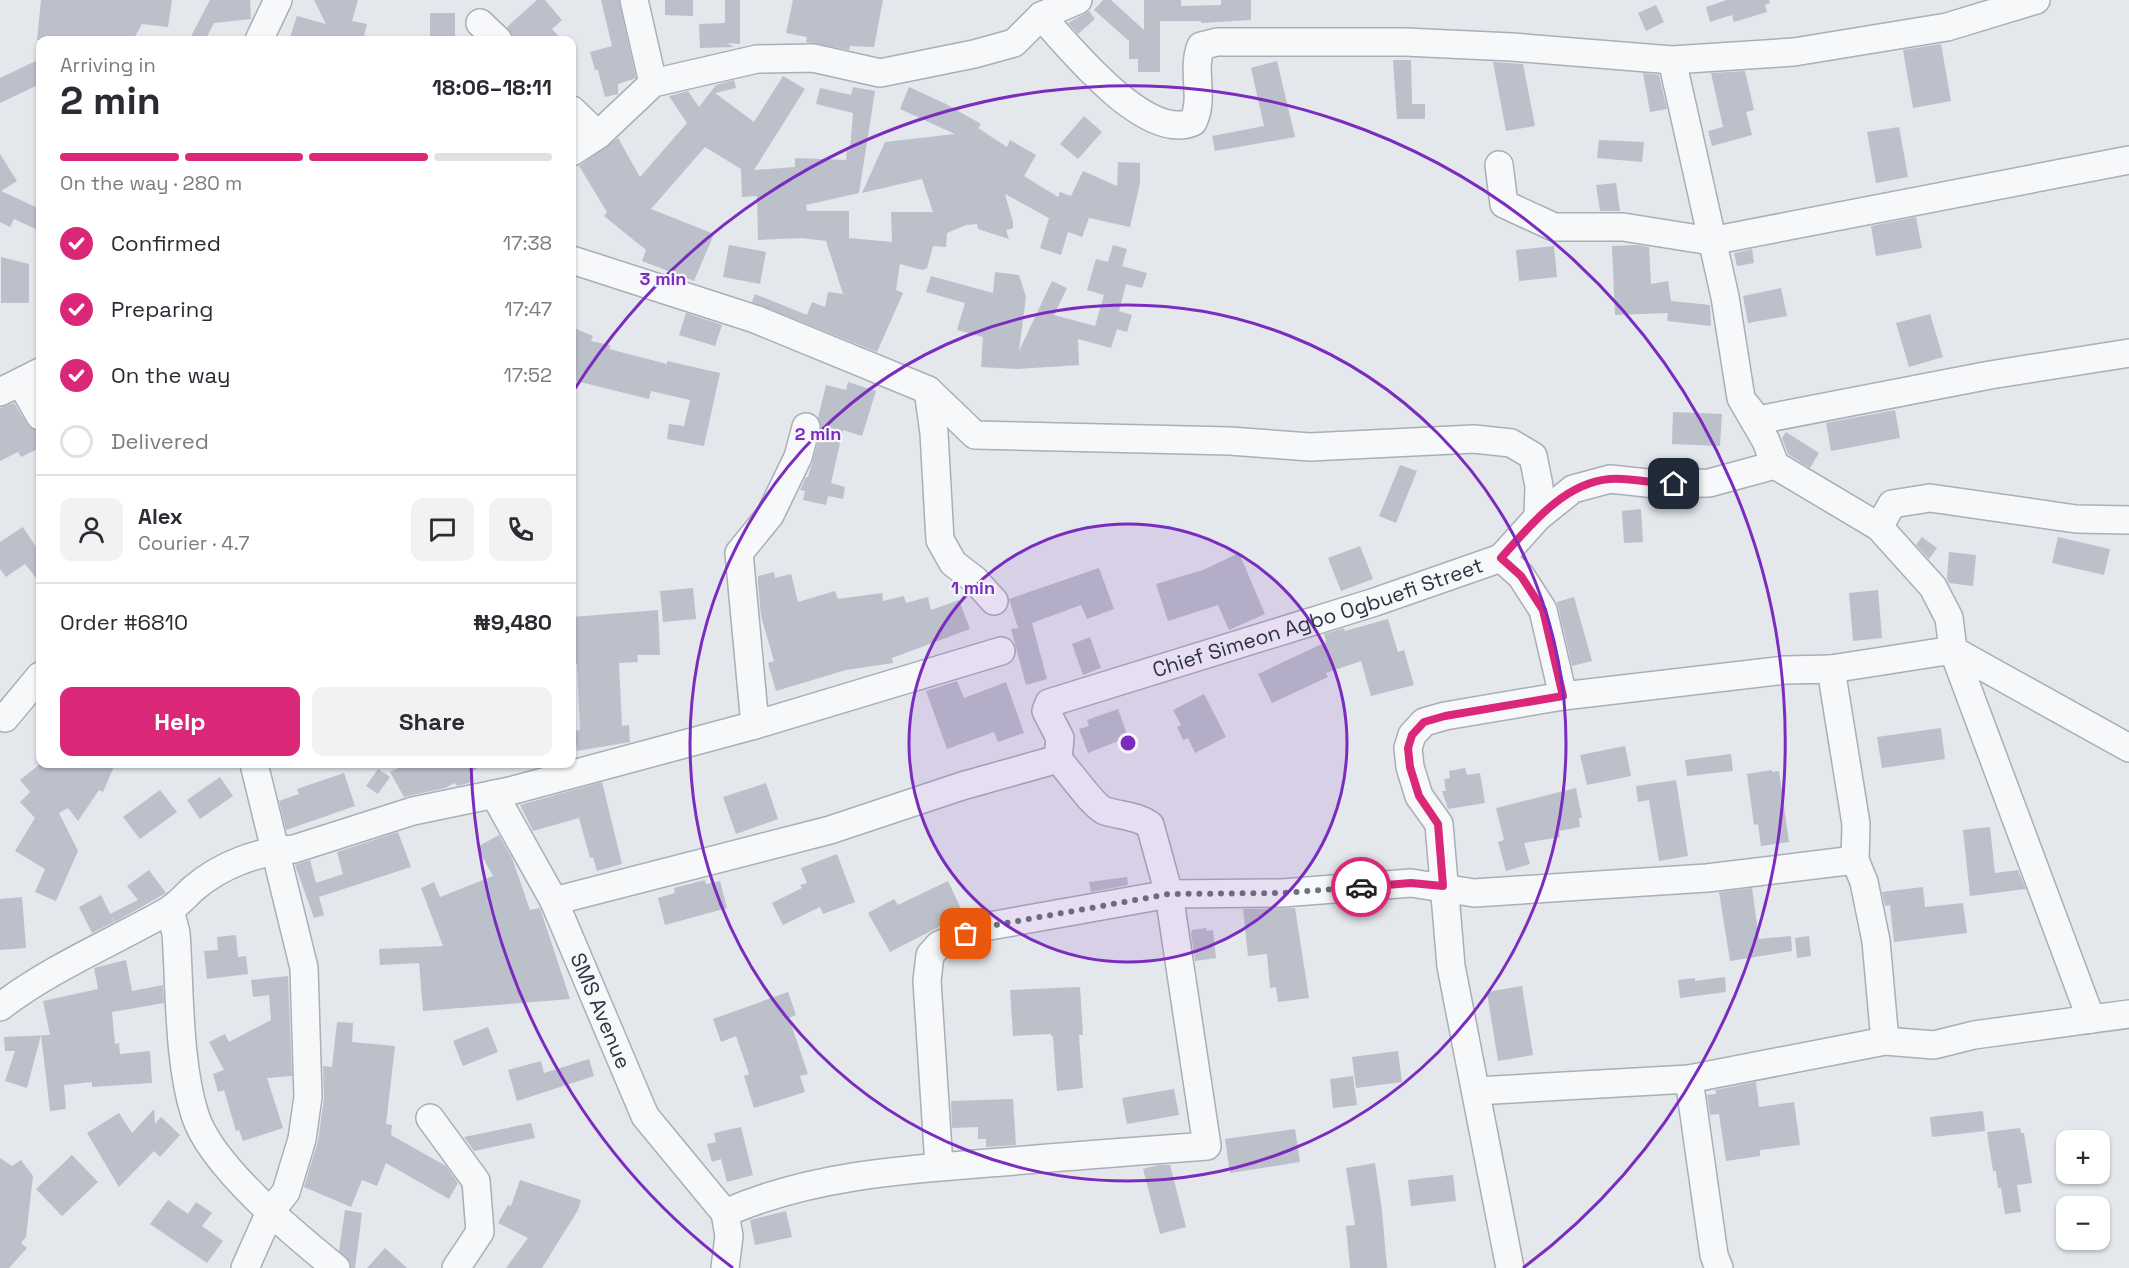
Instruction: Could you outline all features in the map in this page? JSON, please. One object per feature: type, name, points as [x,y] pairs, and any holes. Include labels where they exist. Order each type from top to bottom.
[{"type":"street","points":[[261,36],[278,0]]},
{"type":"street","points":[[634,0],[653,83]]},
{"type":"street","points":[[576,149],[598,135],[653,83],[757,58],[813,58],[880,73],[975,54],[1014,43],[1041,16],[1078,0]]},
{"type":"street","points":[[1041,16],[1096,77],[1163,124],[1183,127],[1193,122],[1198,113],[1196,58],[1201,46],[1217,42],[1417,42],[1672,60],[1794,52],[1947,27],[2036,0]]},
{"type":"street","points":[[1672,60],[1725,297],[1741,398],[1767,441],[1774,465],[1879,527],[1933,587],[1949,618],[1953,650],[2091,1019]]},
{"type":"street","points":[[576,114],[598,135]]},
{"type":"street","points":[[1499,165],[1504,204],[1554,227],[1623,227],[1712,241],[2129,160]]},
{"type":"street","points":[[576,261],[755,319],[928,390],[975,435],[1230,441],[1310,447],[1474,439],[1511,443],[1533,456],[1539,486],[1538,517]]},
{"type":"street","points":[[1741,398],[1758,420],[1990,375],[2129,352]]},
{"type":"street","points":[[20,382],[36,409]]},
{"type":"street","points":[[928,390],[934,433],[940,540],[953,563],[975,580],[994,600]]},
{"type":"street","points":[[755,724],[739,553],[770,515],[798,457],[806,427]]},
{"type":"street","name":"Chief Simeon Agbo Ogbuefi Street","points":[[1058,759],[1060,738],[1046,711],[1049,702],[1375,602],[1501,558],[1538,517],[1574,489],[1610,479],[1656,484],[1709,483],[1774,465]]},
{"type":"street","points":[[1879,527],[1892,504],[1930,498],[2076,519],[2129,520]]},
{"type":"street","points":[[1501,558],[1521,576],[1543,610],[1563,696]]},
{"type":"street","points":[[1510,1268],[1451,966],[1438,824],[1419,796],[1410,767],[1408,748],[1412,735],[1424,722],[1445,716],[1563,696],[1785,670],[1831,669],[1953,650],[2129,748]]},
{"type":"street","points":[[576,767],[755,724],[1001,651]]},
{"type":"street","points":[[1831,669],[1856,824],[1855,860],[1864,882],[1876,941],[1885,1041]]},
{"type":"street","points":[[5,718],[36,681]]},
{"type":"street","points":[[554,901],[830,830],[962,786],[1058,759],[1094,803],[1104,811],[1141,818],[1150,825],[1169,894],[1207,1146],[939,1166],[838,1179],[761,1197],[725,1213],[729,1236],[725,1268]]},
{"type":"street","points":[[245,1268],[270,1212],[286,1192],[302,1139],[308,1097],[304,968],[277,850],[255,768]]},
{"type":"street","points":[[0,1007],[48,976],[170,910],[195,886],[236,862],[277,850],[294,849],[413,811],[494,794],[564,770]]},
{"type":"street","name":"SMS Avenue","points":[[494,794],[554,901],[645,1116],[725,1213]]},
{"type":"street","points":[[939,1166],[927,981],[930,955],[939,945],[984,927],[1169,894],[1282,893],[1411,883],[1443,886],[1474,893],[1707,878],[1855,860]]},
{"type":"street","points":[[170,910],[176,933],[187,1079],[195,1116],[203,1132],[231,1171],[270,1212],[336,1268]]},
{"type":"street","points":[[1476,1091],[1689,1079],[1885,1041],[1934,1045],[1974,1035],[2129,1014]]},
{"type":"street","points":[[1689,1079],[1714,1255],[1719,1268]]},
{"type":"street","points":[[430,1118],[476,1180],[480,1232],[456,1268]]},
{"type":"building","points":[[41,0],[172,0],[168,27],[142,24],[135,36],[37,36]]},
{"type":"building","points":[[210,0],[250,0],[251,19],[214,23],[207,36],[191,36]]},
{"type":"building","points":[[314,0],[358,0],[352,21],[367,24],[364,36],[290,36],[297,16],[326,24]]},
{"type":"building","points":[[537,0],[545,0],[562,20],[552,29],[558,36],[512,36],[507,27]]},
{"type":"building","points":[[601,0],[619,0],[636,78],[618,84],[618,94],[605,97],[598,70],[595,70],[590,52],[612,46]]},
{"type":"building","points":[[665,0],[693,0],[693,16],[665,15]]},
{"type":"building","points":[[725,0],[740,0],[740,44],[727,43],[734,47],[700,48],[699,24],[725,23]]},
{"type":"building","points":[[793,0],[883,0],[874,47],[850,46],[849,50],[806,42],[807,37],[786,33]]},
{"type":"building","points":[[1103,0],[1111,0],[1144,30],[1144,0],[1181,0],[1181,6],[1221,5],[1221,0],[1251,0],[1251,20],[1201,23],[1201,21],[1160,21],[1160,72],[1138,72],[1138,59],[1129,59],[1129,41],[1094,10]]},
{"type":"building","points":[[1727,0],[1769,0],[1770,3],[1765,5],[1767,12],[1734,22],[1732,15],[1710,22],[1706,7]]},
{"type":"building","points":[[1656,5],[1664,22],[1646,31],[1638,13]]},
{"type":"building","points":[[1089,11],[1095,19],[1078,34],[1068,23]]},
{"type":"building","points":[[430,13],[455,13],[455,36],[430,36]]},
{"type":"building","points":[[1941,44],[1951,101],[1913,108],[1903,50]]},
{"type":"building","points":[[1393,60],[1411,60],[1412,104],[1425,104],[1425,119],[1397,119]]},
{"type":"building","points":[[36,61],[36,86],[0,103],[0,78]]},
{"type":"building","points":[[1277,61],[1295,137],[1215,151],[1212,136],[1264,126],[1251,68]]},
{"type":"building","points":[[1493,62],[1523,64],[1535,126],[1506,131]]},
{"type":"building","points":[[1745,71],[1754,110],[1746,112],[1752,135],[1712,146],[1708,131],[1723,127],[1711,73]]},
{"type":"building","points":[[1643,73],[1659,75],[1667,109],[1650,112]]},
{"type":"building","points":[[783,76],[805,89],[754,170],[795,167],[795,158],[846,160],[847,150],[850,151],[853,113],[816,104],[820,88],[851,95],[853,87],[875,91],[859,193],[806,205],[807,211],[849,211],[849,238],[892,242],[891,212],[933,212],[922,179],[862,193],[885,142],[955,134],[900,109],[909,87],[981,124],[978,128],[1007,147],[1010,140],[1036,155],[1024,176],[1058,197],[1060,192],[1071,196],[1083,171],[1117,186],[1118,162],[1140,163],[1140,183],[1130,227],[1089,218],[1082,237],[1068,232],[1061,255],[1040,248],[1049,218],[1005,194],[1013,222],[1013,228],[1006,230],[1009,239],[978,229],[977,224],[966,225],[947,233],[946,247],[933,246],[927,268],[922,270],[900,264],[896,290],[903,293],[877,352],[752,302],[755,294],[807,315],[812,302],[825,307],[828,292],[843,294],[826,241],[801,238],[758,240],[757,196],[742,197],[741,169],[705,147],[651,209],[714,234],[694,281],[642,261],[646,250],[604,216],[607,212],[579,166],[618,138],[640,177],[687,123],[669,96],[688,91],[699,107],[716,85],[734,80],[736,88],[715,93],[754,122]]},
{"type":"building","points":[[1084,116],[1102,132],[1078,159],[1060,144]]},
{"type":"building","points":[[1899,127],[1908,177],[1876,183],[1867,132]]},
{"type":"building","points":[[1599,140],[1644,142],[1642,162],[1597,158]]},
{"type":"building","points":[[0,154],[17,181],[1,191],[36,207],[36,229],[14,219],[10,227],[0,222]]},
{"type":"building","points":[[1616,183],[1620,211],[1600,211],[1596,185]]},
{"type":"building","points":[[1916,217],[1922,248],[1876,256],[1871,226]]},
{"type":"building","points":[[729,245],[766,252],[760,284],[723,277]]},
{"type":"building","points":[[1113,245],[1127,249],[1122,266],[1147,273],[1142,288],[1126,284],[1119,311],[1132,315],[1127,332],[1117,329],[1111,348],[1078,339],[1079,365],[1017,369],[981,367],[983,337],[957,330],[965,303],[926,292],[931,276],[993,293],[995,272],[1019,275],[1026,297],[1019,351],[1052,281],[1067,288],[1054,315],[1095,326],[1104,295],[1087,290],[1096,259],[1108,262]]},
{"type":"building","points":[[1554,246],[1557,277],[1519,281],[1516,250]]},
{"type":"building","points":[[1612,246],[1649,247],[1651,284],[1668,281],[1671,301],[1710,305],[1711,326],[1667,321],[1668,313],[1615,315]]},
{"type":"building","points":[[1752,249],[1754,263],[1737,266],[1734,253]]},
{"type":"building","points":[[1,257],[29,264],[29,303],[1,303]]},
{"type":"building","points":[[1781,288],[1787,316],[1748,323],[1743,296]]},
{"type":"building","points":[[686,313],[722,325],[715,346],[679,335]]},
{"type":"building","points":[[1930,314],[1943,357],[1909,367],[1896,323]]},
{"type":"building","points":[[576,329],[593,336],[591,341],[610,345],[609,349],[667,364],[667,361],[720,373],[704,446],[667,439],[669,424],[684,426],[690,400],[651,391],[649,399],[576,381]]},
{"type":"building","points":[[848,382],[876,391],[862,436],[843,430],[831,483],[845,487],[843,499],[828,496],[826,505],[803,500],[805,491],[800,490],[808,477],[821,431],[818,418],[826,385],[846,390]]},
{"type":"building","points":[[14,403],[27,424],[36,430],[36,450],[21,457],[18,452],[0,461],[0,408]]},
{"type":"building","points":[[1895,410],[1900,438],[1831,451],[1826,423]]},
{"type":"building","points":[[1673,412],[1722,414],[1720,446],[1672,444]]},
{"type":"building","points":[[1786,432],[1819,453],[1810,468],[1788,454],[1782,438]]},
{"type":"building","points":[[1400,465],[1417,471],[1396,523],[1379,516]]},
{"type":"building","points":[[1641,509],[1643,542],[1624,543],[1622,511]]},
{"type":"building","points":[[23,527],[36,547],[36,578],[25,564],[6,577],[0,569],[0,542]]},
{"type":"building","points":[[1922,537],[1937,548],[1929,559],[1916,545]]},
{"type":"building","points":[[2058,537],[2110,549],[2104,575],[2052,563]]},
{"type":"building","points":[[1360,546],[1373,579],[1341,591],[1328,558]]},
{"type":"building","points":[[1949,552],[1976,555],[1973,586],[1949,583],[1947,579]]},
{"type":"building","points":[[1239,553],[1265,614],[1229,630],[1218,605],[1168,621],[1156,584],[1203,570]]},
{"type":"building","points":[[1099,568],[1114,609],[1087,619],[1081,605],[1032,623],[1047,679],[1026,685],[1011,629],[1018,628],[1009,599]]},
{"type":"building","points":[[774,572],[775,578],[791,574],[798,602],[835,591],[838,599],[882,593],[883,601],[904,596],[906,603],[928,597],[931,610],[959,600],[970,629],[892,658],[893,663],[846,670],[776,691],[768,663],[774,661],[761,616],[758,583],[758,576]]},
{"type":"building","points":[[693,588],[696,619],[663,622],[660,591]]},
{"type":"building","points":[[1878,590],[1882,638],[1853,641],[1849,593]]},
{"type":"building","points":[[1574,597],[1592,661],[1572,666],[1557,602]]},
{"type":"building","points":[[658,610],[660,655],[637,655],[638,662],[619,663],[622,726],[629,725],[630,742],[577,751],[576,731],[580,730],[576,617]]},
{"type":"building","points":[[1388,619],[1398,652],[1404,650],[1414,685],[1371,696],[1361,661],[1326,673],[1328,677],[1272,703],[1258,674],[1326,642],[1324,634],[1344,628],[1345,631]]},
{"type":"building","points":[[1090,637],[1101,668],[1083,675],[1072,644]]},
{"type":"building","points":[[957,681],[964,698],[1006,682],[1024,733],[998,742],[994,732],[947,749],[926,691]]},
{"type":"building","points":[[1204,694],[1226,737],[1195,753],[1188,738],[1183,740],[1177,727],[1181,725],[1173,710]]},
{"type":"building","points":[[1118,709],[1128,737],[1088,753],[1079,729],[1089,726],[1087,720]]},
{"type":"building","points":[[1941,728],[1945,759],[1882,768],[1877,737]]},
{"type":"building","points":[[1625,746],[1631,776],[1587,785],[1580,755]]},
{"type":"building","points":[[1731,754],[1733,771],[1687,776],[1685,760]]},
{"type":"building","points":[[36,767],[113,768],[103,792],[99,790],[78,821],[68,808],[59,813],[78,851],[56,901],[35,892],[45,869],[15,851],[35,818],[20,802],[30,792],[20,780]]},
{"type":"building","points":[[398,768],[477,768],[469,774],[473,782],[457,786],[455,783],[445,788],[404,797],[390,772]]},
{"type":"building","points":[[1465,768],[1467,775],[1480,773],[1485,803],[1448,809],[1442,791],[1446,791],[1444,779],[1450,778],[1449,771]]},
{"type":"building","points":[[378,769],[390,777],[378,794],[366,786]]},
{"type":"building","points":[[1772,770],[1772,772],[1779,771],[1789,842],[1761,846],[1758,824],[1754,825],[1747,774]]},
{"type":"building","points":[[344,773],[355,806],[286,830],[279,801],[299,794],[297,789]]},
{"type":"building","points":[[220,777],[233,796],[200,819],[187,800]]},
{"type":"building","points":[[1676,780],[1688,856],[1659,861],[1649,800],[1638,802],[1636,786]]},
{"type":"building","points":[[602,782],[622,864],[597,871],[593,857],[590,858],[579,818],[533,831],[520,805]]},
{"type":"building","points":[[766,783],[778,819],[736,834],[723,797]]},
{"type":"building","points":[[1576,788],[1582,818],[1579,818],[1580,827],[1559,831],[1560,837],[1524,843],[1530,864],[1506,871],[1498,842],[1504,840],[1496,808]]},
{"type":"building","points":[[160,790],[177,812],[140,839],[123,817]]},
{"type":"building","points":[[1990,827],[1995,873],[2018,870],[2026,889],[1970,896],[1963,830]]},
{"type":"building","points":[[398,832],[411,867],[319,897],[324,915],[314,918],[295,865],[310,860],[316,883],[343,874],[337,852]]},
{"type":"building","points":[[499,835],[512,858],[530,910],[540,908],[570,999],[423,1011],[419,963],[380,965],[379,949],[443,946],[421,888],[434,882],[440,897],[493,876],[477,847]]},
{"type":"building","points":[[837,854],[855,902],[823,914],[820,907],[783,925],[772,903],[802,888],[800,885],[807,883],[801,868]]},
{"type":"building","points":[[149,870],[166,893],[115,922],[110,914],[138,900],[127,886]]},
{"type":"building","points":[[1127,877],[1128,885],[1091,892],[1089,882]]},
{"type":"building","points":[[705,880],[706,884],[720,881],[727,908],[665,925],[658,898],[675,893],[674,888]]},
{"type":"building","points":[[948,881],[962,911],[956,914],[958,917],[890,952],[868,913],[894,899],[898,905]]},
{"type":"building","points":[[1923,887],[1925,907],[1963,903],[1967,933],[1894,942],[1890,905],[1885,906],[1882,892]]},
{"type":"building","points":[[1752,888],[1759,939],[1791,936],[1792,951],[1730,961],[1719,892]]},
{"type":"building","points":[[101,895],[114,922],[92,933],[79,907]]},
{"type":"building","points":[[22,897],[26,948],[0,950],[0,899]]},
{"type":"building","points":[[1295,908],[1309,998],[1278,1002],[1276,987],[1270,988],[1267,954],[1248,956],[1243,909]]},
{"type":"building","points":[[1206,928],[1207,931],[1213,930],[1216,958],[1195,961],[1192,930]]},
{"type":"building","points":[[236,935],[238,957],[246,956],[248,974],[207,979],[204,951],[218,950],[217,937]]},
{"type":"building","points":[[1809,936],[1811,956],[1797,958],[1795,938]]},
{"type":"building","points":[[126,960],[132,991],[163,985],[164,1003],[112,1012],[115,1044],[119,1043],[120,1054],[150,1051],[152,1083],[92,1087],[92,1082],[64,1085],[66,1109],[50,1111],[41,1035],[50,1035],[43,1001],[98,989],[94,968]]},
{"type":"building","points":[[288,976],[292,1076],[267,1078],[283,1128],[243,1141],[239,1130],[236,1131],[224,1090],[218,1092],[213,1074],[224,1070],[209,1042],[225,1034],[229,1042],[271,1020],[269,995],[253,997],[251,980]]},
{"type":"building","points":[[1725,977],[1726,992],[1680,998],[1678,980],[1695,978],[1695,981]]},
{"type":"building","points":[[1522,986],[1533,1055],[1498,1061],[1487,992]]},
{"type":"building","points":[[1080,987],[1083,1035],[1079,1035],[1083,1088],[1057,1091],[1053,1037],[1050,1034],[1013,1036],[1010,990]]},
{"type":"building","points":[[788,992],[796,1015],[789,1018],[808,1074],[800,1076],[805,1092],[754,1108],[744,1076],[749,1074],[736,1036],[721,1042],[713,1019]]},
{"type":"building","points":[[337,1022],[353,1023],[352,1042],[395,1046],[386,1124],[392,1125],[391,1135],[446,1166],[458,1183],[449,1199],[386,1163],[377,1186],[362,1180],[351,1207],[304,1187],[318,1141],[324,1099],[323,1066],[332,1067]]},
{"type":"building","points":[[488,1027],[498,1052],[463,1066],[453,1041]]},
{"type":"building","points":[[41,1035],[27,1088],[5,1081],[15,1051],[5,1051],[4,1037]]},
{"type":"building","points":[[1398,1051],[1402,1082],[1356,1088],[1352,1057]]},
{"type":"building","points":[[589,1059],[594,1076],[517,1101],[508,1070],[541,1061],[544,1073]]},
{"type":"building","points":[[1353,1076],[1357,1105],[1333,1108],[1330,1079]]},
{"type":"building","points":[[1756,1082],[1759,1107],[1794,1102],[1800,1145],[1760,1150],[1760,1156],[1726,1161],[1719,1114],[1710,1115],[1707,1095],[1716,1094],[1715,1090]]},
{"type":"building","points":[[1174,1089],[1179,1115],[1127,1124],[1122,1098]]},
{"type":"building","points":[[1013,1099],[1016,1145],[986,1147],[986,1139],[978,1139],[978,1127],[952,1128],[951,1101]]},
{"type":"building","points":[[154,1109],[155,1124],[161,1117],[180,1135],[160,1157],[154,1151],[119,1187],[87,1133],[119,1113],[132,1133]]},
{"type":"building","points":[[1983,1111],[1985,1131],[1932,1137],[1930,1117]]},
{"type":"building","points":[[531,1123],[535,1138],[474,1151],[464,1137]]},
{"type":"building","points":[[741,1127],[753,1175],[727,1182],[721,1159],[712,1162],[707,1144],[716,1142],[714,1133]]},
{"type":"building","points":[[2020,1128],[2021,1133],[2024,1133],[2032,1183],[2017,1185],[2021,1212],[2005,1214],[2001,1188],[1998,1188],[1996,1171],[1993,1171],[1987,1132]]},
{"type":"building","points":[[1295,1129],[1300,1162],[1230,1173],[1225,1139]]},
{"type":"building","points":[[72,1155],[98,1182],[62,1216],[36,1189]]},
{"type":"building","points":[[0,1158],[12,1166],[21,1160],[33,1176],[26,1237],[21,1243],[27,1248],[9,1268],[0,1268]]},
{"type":"building","points":[[1375,1163],[1387,1268],[1350,1268],[1346,1226],[1355,1225],[1346,1168]]},
{"type":"building","points":[[1170,1165],[1186,1227],[1160,1234],[1143,1169]]},
{"type":"building","points":[[1453,1175],[1456,1201],[1411,1206],[1408,1180]]},
{"type":"building","points":[[520,1180],[581,1200],[578,1210],[542,1268],[506,1268],[528,1238],[498,1223],[508,1205],[511,1206]]},
{"type":"building","points":[[168,1200],[188,1214],[196,1202],[212,1213],[202,1226],[223,1241],[207,1263],[150,1224]]},
{"type":"building","points":[[345,1210],[362,1213],[355,1268],[351,1268],[350,1262],[339,1251]]},
{"type":"building","points":[[786,1211],[792,1237],[755,1245],[750,1220]]},
{"type":"building","points":[[385,1248],[407,1268],[367,1268]]},
{"type":"way so far","points":[[966,934],[984,927],[1169,894],[1282,893],[1361,887]]},
{"type":"route","points":[[1361,887],[1411,883],[1443,886],[1438,824],[1419,796],[1410,767],[1408,748],[1412,735],[1424,722],[1445,716],[1563,696],[1543,610],[1521,576],[1501,558],[1538,517],[1574,489],[1610,479],[1674,484]]}]
